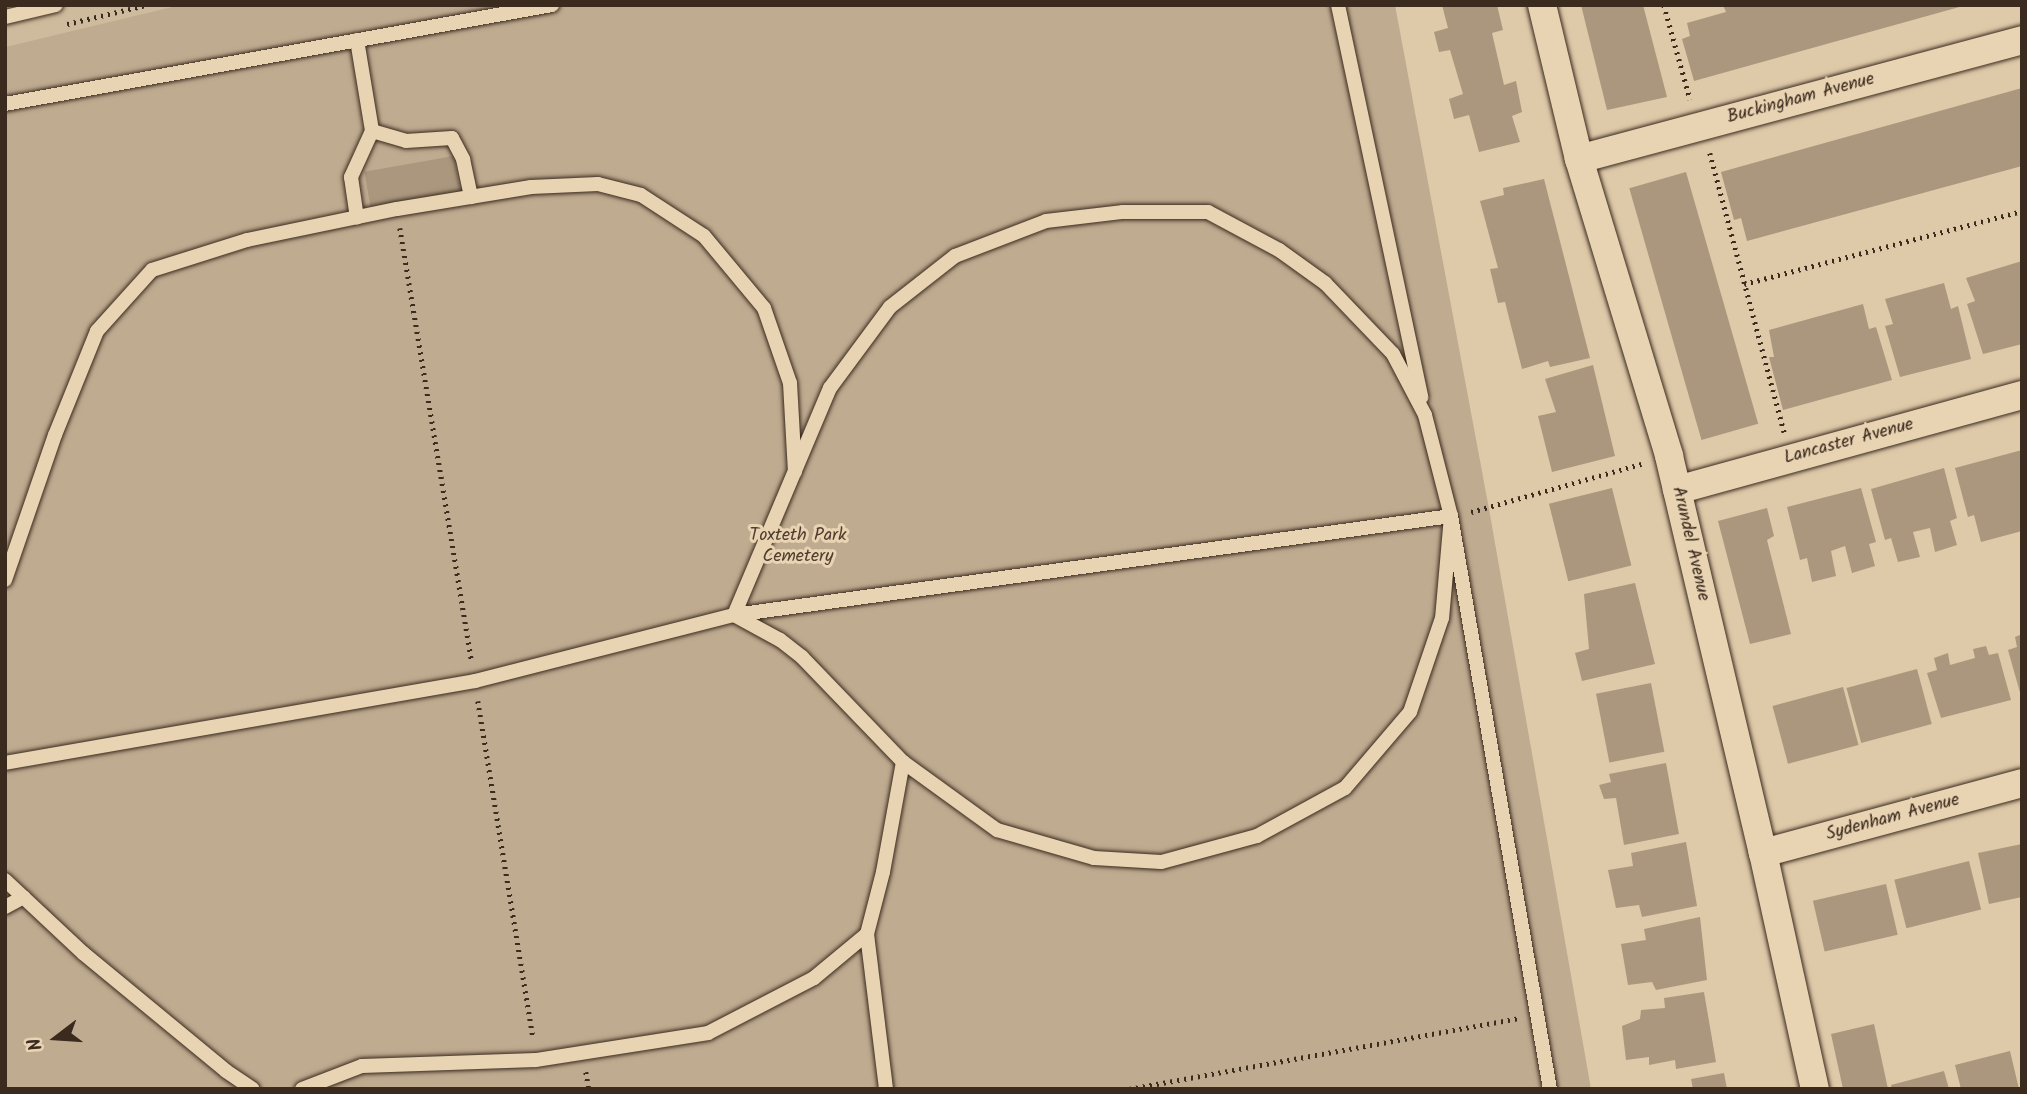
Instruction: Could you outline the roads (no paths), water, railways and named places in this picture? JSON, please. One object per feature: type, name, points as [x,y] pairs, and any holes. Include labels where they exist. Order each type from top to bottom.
[{"type":"street","name":"Arundel Avenue","points":[[1542,5],[1579,159],[1669,456],[1763,853],[1815,1089]]},
{"type":"street","name":"Buckingham Avenue","points":[[1579,159],[2022,40]]},
{"type":"street","name":"Lancaster Avenue","points":[[1677,490],[2022,396]]},
{"type":"street","name":"Sydenham Avenue","points":[[1763,853],[2022,783]]},
{"type":"lane","points":[[9,14],[56,5]]},
{"type":"lane","points":[[5,104],[552,5]]},
{"type":"lane","points":[[1338,5],[1425,415],[1451,516],[1550,1089]]},
{"type":"lane","points":[[357,40],[372,131],[351,177],[357,218]]},
{"type":"lane","points":[[372,131],[406,141],[452,138],[463,159],[471,197]]},
{"type":"lane","points":[[5,580],[55,435],[97,331],[152,270],[247,240],[397,209],[531,187],[598,184],[641,195],[704,236],[764,308],[790,383],[796,473]]},
{"type":"lane","points":[[734,615],[830,388],[890,307],[956,256],[1046,221],[1124,212],[1208,212],[1279,250],[1325,283],[1393,354],[1425,415]]},
{"type":"lane","points":[[5,763],[475,681],[734,615],[1451,516]]},
{"type":"lane","points":[[734,615],[771,634],[802,657],[903,762],[997,830],[1094,858],[1161,862],[1257,836],[1345,788],[1410,712],[1442,618],[1451,516]]},
{"type":"lane","points":[[886,1089],[867,934],[883,872],[903,762]]},
{"type":"lane","points":[[5,880],[83,953],[226,1071],[253,1089]]},
{"type":"lane","points":[[5,907],[24,897]]},
{"type":"lane","points":[[302,1089],[362,1066],[536,1060],[708,1033],[814,978],[867,934]]},
{"type":"park label","name":"Toxteth Park Cemetery","points":[[798,547]]}]
